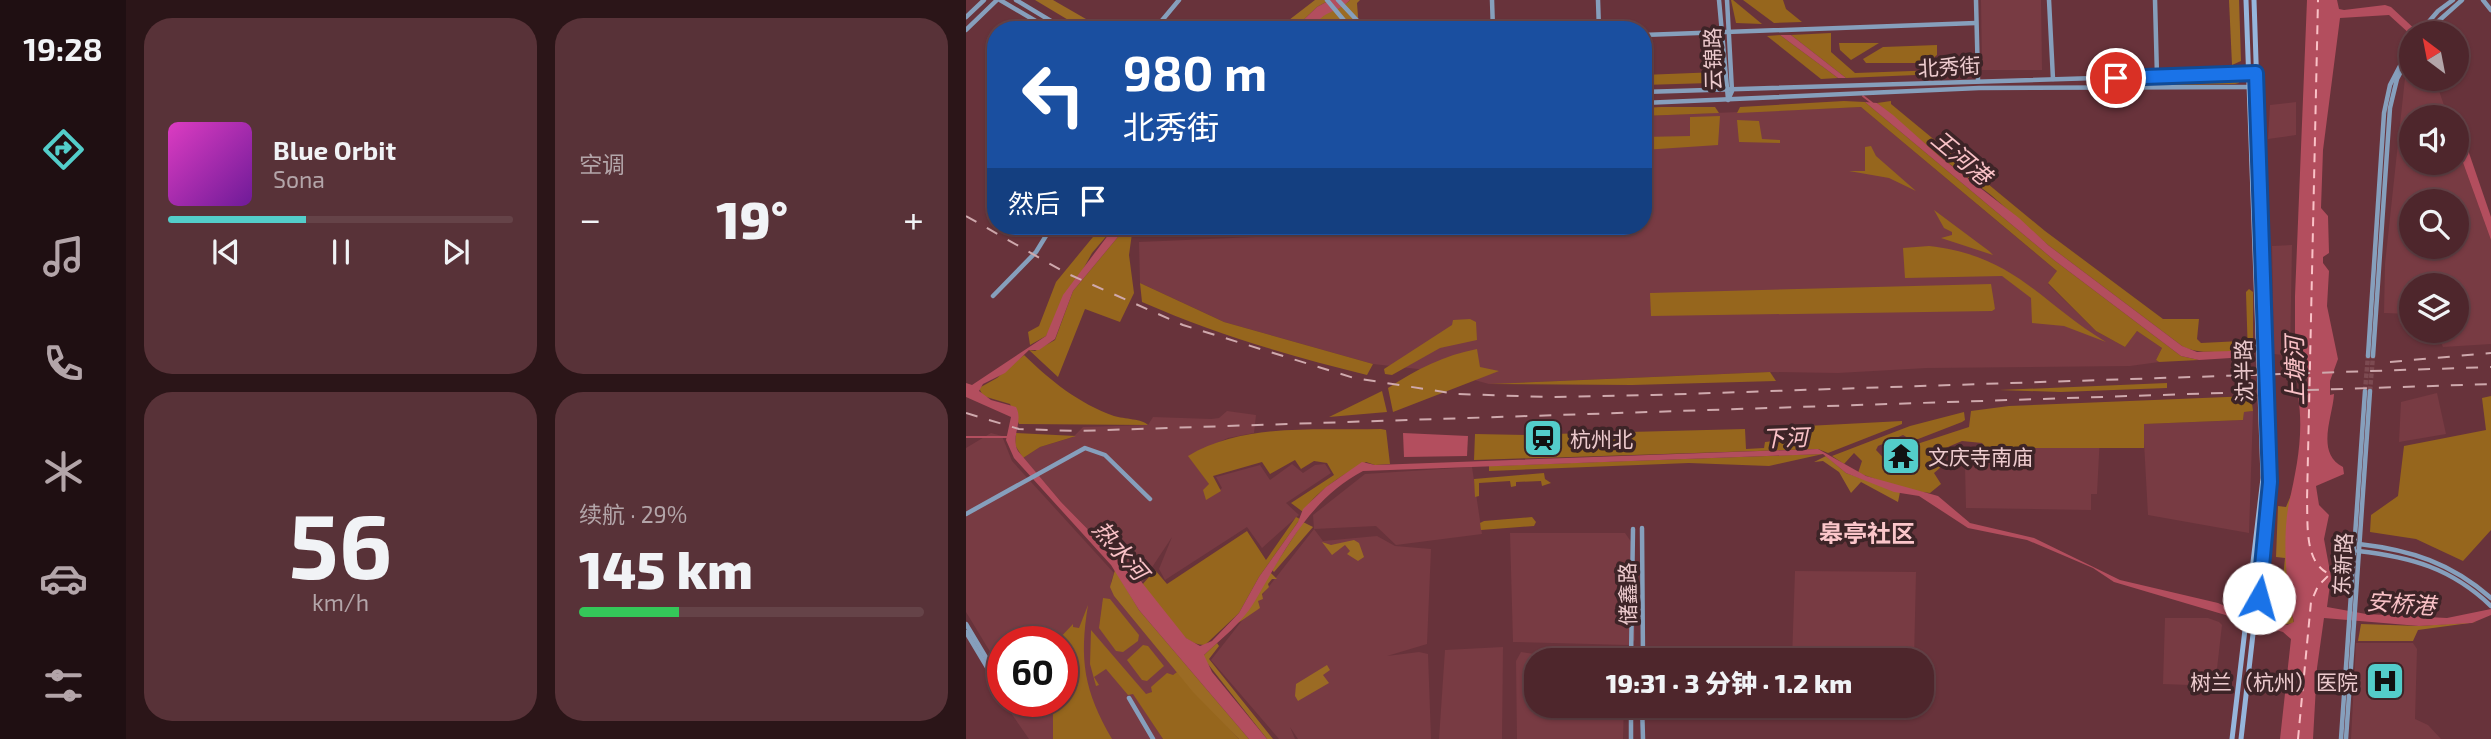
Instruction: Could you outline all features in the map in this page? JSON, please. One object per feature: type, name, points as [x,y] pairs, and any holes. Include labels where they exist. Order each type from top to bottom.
[{"type":"main road","points":[[966,17],[984,0]]},
{"type":"main road","points":[[966,30],[999,0],[1035,21]]},
{"type":"main road","points":[[1016,0],[1051,21]]},
{"type":"main road","points":[[1162,21],[1179,0]]},
{"type":"main road","points":[[1327,0],[1344,21]]},
{"type":"main road","points":[[1338,0],[1358,21]]},
{"type":"main road","points":[[1492,0],[1493,21]]},
{"type":"main road","points":[[1598,0],[1598,21]]},
{"type":"main road","name":"云锦路","points":[[1719,0],[1728,100]]},
{"type":"main road","name":"云锦路","points":[[1727,0],[1732,91],[1728,100]]},
{"type":"main road","points":[[1976,0],[1978,80]]},
{"type":"main road","points":[[2049,0],[2053,79]]},
{"type":"main road","points":[[2155,0],[2157,76]]},
{"type":"main road","name":"沈半路","points":[[2232,739],[2263,478],[2246,0]]},
{"type":"main road","name":"沈半路","points":[[2241,739],[2270,482],[2254,0]]},
{"type":"main road","points":[[2433,21],[2453,0]]},
{"type":"main road","points":[[2436,21],[2462,0]]},
{"type":"main road","points":[[2483,0],[2491,10]]},
{"type":"main road","points":[[1652,35],[1976,23]]},
{"type":"main road","points":[[2399,68],[2390,85],[2384,113],[2370,356],[2390,108],[2399,75]]},
{"type":"main road","name":"北秀街","points":[[1652,92],[2256,73]]},
{"type":"main road","name":"北秀街","points":[[1652,103],[1979,89],[2257,87]]},
{"type":"main road","points":[[993,296],[1036,252],[1046,235]]},
{"type":"main road","name":"东新路","points":[[2343,739],[2367,391]]},
{"type":"main road","points":[[966,514],[1071,454],[1091,448],[1105,455],[1150,499]]},
{"type":"main road","name":"储鑫路","points":[[1642,528],[1643,648]]},
{"type":"main road","name":"储鑫路","points":[[1631,648],[1633,529]]},
{"type":"main road","points":[[2356,544],[2404,550],[2442,563],[2466,577],[2488,598],[2491,606]]},
{"type":"main road","points":[[2356,551],[2397,555],[2434,566],[2488,598]]},
{"type":"main road","points":[[966,624],[987,659]]},
{"type":"main road","points":[[966,632],[987,667]]},
{"type":"main road","points":[[1129,698],[1153,739]]},
{"type":"main road","points":[[1631,718],[1631,739]]},
{"type":"main road","points":[[1642,718],[1643,739]]},
{"type":"shaded area","points":[[1035,0],[1053,0],[1089,21],[1070,21]]},
{"type":"shaded area","points":[[1315,0],[1330,0],[1317,7],[1302,21],[1288,21]]},
{"type":"shaded area","points":[[1330,0],[1350,0],[1318,21],[1302,21],[1317,7]]},
{"type":"shaded area","points":[[1350,0],[1360,0],[1357,3],[1358,21],[1317,21],[1322,16]]},
{"type":"shaded area","points":[[1733,0],[1762,24],[1736,23]]},
{"type":"shaded area","points":[[1743,0],[1783,0],[1786,9],[1802,22],[1774,23]]},
{"type":"shaded area","points":[[1981,0],[2041,0],[2042,70],[1982,70]]},
{"type":"shaded area","points":[[2229,0],[2239,0],[2241,61],[2232,65]]},
{"type":"shaded area","points":[[2307,0],[2337,0],[2339,9],[2344,10],[2385,5],[2406,21],[2399,21],[2399,24],[2389,15],[2340,18],[2323,150],[2321,208],[2328,216],[2329,253],[2323,257],[2323,263],[2329,271],[2327,306],[2338,359],[2330,381],[2330,395],[2334,394],[2328,444],[2330,453],[2343,467],[2344,474],[2316,486],[2319,505],[2329,515],[2324,539],[2331,577],[2327,607],[2366,614],[2447,618],[2491,609],[2491,615],[2472,623],[2419,626],[2324,618],[2317,668],[2313,739],[2280,739],[2291,639],[2283,632],[2114,582],[2093,568],[2027,540],[1968,528],[1919,496],[1894,492],[1846,473],[1823,454],[1363,471],[1344,483],[1313,511],[1288,545],[1250,609],[1204,655],[1212,672],[1267,739],[1249,739],[1139,610],[1111,565],[1014,458],[1006,440],[1011,417],[966,397],[966,383],[972,385],[1046,336],[1063,295],[1108,235],[1120,235],[1073,291],[1055,339],[1039,350],[1029,350],[1005,373],[983,384],[979,391],[991,400],[1016,407],[1019,418],[1015,440],[1018,451],[1061,502],[1115,557],[1128,565],[1186,638],[1200,646],[1212,641],[1239,613],[1259,577],[1298,522],[1303,509],[1326,487],[1362,462],[1375,465],[1818,449],[1866,476],[1938,496],[1970,523],[2034,538],[2120,580],[2218,603],[2238,612],[2287,625],[2294,622],[2286,563],[2286,531],[2299,450],[2298,396],[2308,395],[2308,379],[2295,358]]},
{"type":"shaded area","points":[[1831,33],[1831,52],[1855,73],[1969,69],[1963,73],[1846,78],[1791,35]]},
{"type":"shaded area","points":[[1780,35],[1838,78],[1821,79],[1767,36]]},
{"type":"shaded area","points":[[1780,35],[1791,35],[1846,78],[1838,78]]},
{"type":"shaded area","points":[[1839,43],[1879,43],[1851,60],[1840,50]]},
{"type":"shaded area","points":[[1937,45],[1937,55],[1927,63],[1866,63],[1863,59],[1883,47]]},
{"type":"shaded area","points":[[1718,72],[1718,79],[1711,83],[1652,85],[1652,75]]},
{"type":"shaded area","points":[[2238,78],[2239,83],[2235,84],[2168,85],[2168,79]]},
{"type":"shaded area","points":[[2404,91],[2439,91],[2444,105],[2402,105]]},
{"type":"shaded area","points":[[1891,101],[1891,104],[2045,231],[2163,319],[2199,319],[2197,339],[2201,343],[2241,341],[2239,355],[2196,351],[2182,346],[2048,245],[1877,103]]},
{"type":"shaded area","points":[[1865,102],[2054,260],[2181,356],[2199,360],[2159,362],[2156,360],[2162,348],[2137,331],[2125,347],[2096,331],[2048,283],[2057,271],[1861,107],[1737,113],[1740,107]]},
{"type":"shaded area","points":[[1865,102],[1877,103],[1893,115],[2048,245],[2182,346],[2197,352],[2231,351],[2236,355],[2231,358],[2199,360],[2181,356],[2054,260]]},
{"type":"shaded area","points":[[2296,102],[2296,135],[2268,139],[2270,105]]},
{"type":"shaded area","points":[[1715,107],[1719,113],[1652,116],[1652,108]]},
{"type":"shaded area","points":[[1861,107],[2058,272],[2048,284],[2096,331],[2125,347],[2137,331],[2162,348],[2156,360],[2159,362],[2130,366],[1927,368],[1838,373],[1770,372],[1489,384],[1445,372],[1373,364],[1224,322],[1140,283],[1139,242],[1299,235],[1652,235],[1652,116]]},
{"type":"shaded area","points":[[1720,116],[1718,145],[1652,149],[1652,137],[1690,136],[1690,117]]},
{"type":"shaded area","points":[[1737,120],[1759,121],[1762,139],[1780,140],[1780,143],[1739,142]]},
{"type":"shaded area","points":[[2399,134],[2399,175],[2467,175],[2491,240],[2491,344],[2443,347],[2441,343],[2469,343],[2469,273],[2399,273],[2399,314],[2384,313],[2385,264]]},
{"type":"shaded area","points":[[1871,146],[1876,156],[1916,191],[1889,178],[1849,171],[1865,171],[1865,147]]},
{"type":"shaded area","points":[[2469,153],[2491,217],[2491,240],[2467,175]]},
{"type":"shaded area","points":[[1934,210],[1993,255],[1941,238],[1952,235],[1952,232],[1944,228]]},
{"type":"shaded area","points":[[1095,235],[1107,235],[1092,253],[1046,336],[1030,345],[1028,332],[1039,326],[1056,282]]},
{"type":"shaded area","points":[[1120,235],[1132,235],[1129,255],[1134,293],[1120,322],[1085,309],[1058,377],[1029,350],[1035,351],[1055,340],[1073,291]]},
{"type":"shaded area","points":[[2292,245],[2290,356],[2274,354],[2272,246]]},
{"type":"shaded area","points":[[1929,246],[1959,251],[2006,270],[2106,342],[2064,326],[2032,323],[2031,298],[2002,276],[1905,278],[1903,248]]},
{"type":"shaded area","points":[[1140,283],[1224,322],[1373,364],[1367,375],[1225,334],[1142,302]]},
{"type":"shaded area","points":[[1991,284],[1995,309],[1992,311],[1651,316],[1650,293]]},
{"type":"shaded area","points":[[2249,289],[2253,292],[2253,353],[2248,357],[2246,292]]},
{"type":"shaded area","points":[[1470,319],[1476,322],[1477,340],[1440,348],[1392,375],[1385,374],[1384,369],[1452,325],[1453,320]]},
{"type":"shaded area","points":[[1477,349],[1480,367],[1499,371],[1393,412],[1388,388],[1431,364]]},
{"type":"shaded area","points":[[1024,355],[1055,382],[1089,405],[1114,416],[1138,420],[1148,425],[1019,424],[1010,404],[983,396],[979,388],[997,378]]},
{"type":"shaded area","points":[[1770,372],[1776,381],[1632,385],[1489,384]]},
{"type":"shaded area","points":[[2167,383],[2167,388],[2061,392],[1999,390]]},
{"type":"shaded area","points":[[1382,391],[1387,412],[1329,417]]},
{"type":"shaded area","points":[[2437,393],[2446,434],[2399,442],[2401,402]]},
{"type":"shaded area","points":[[2251,396],[2253,411],[2244,412],[2243,420],[2144,424],[2144,448],[1986,448],[1982,443],[1962,441],[1934,453],[1941,467],[1934,473],[1941,484],[1930,493],[1907,490],[1858,473],[1862,461],[1854,453],[1844,464],[1832,456],[1910,426],[1964,412],[1965,420],[1962,422],[1913,441],[1903,435],[1878,446],[1876,450],[1897,472],[1908,472],[1920,462],[1917,444],[1969,427],[1971,411],[2009,406]]},
{"type":"shaded area","points":[[2491,396],[2491,530],[2463,561],[2416,539],[2370,532],[2371,515],[2398,496],[2404,446],[2486,430],[2482,398]]},
{"type":"shaded area","points":[[1227,411],[1256,415],[1254,433],[1228,438],[1189,456],[1210,485],[1206,499],[1222,488],[1216,477],[1260,465],[1270,480],[1292,464],[1303,473],[1315,465],[1325,464],[1331,473],[1286,503],[1299,515],[1262,548],[1247,527],[1165,580],[1159,569],[1172,537],[1141,584],[1121,559],[1115,557],[1061,502],[1023,458],[1040,447],[1073,437],[1083,427],[1148,425],[1153,417],[1211,419],[1219,418]]},
{"type":"shaded area","points":[[2253,411],[2249,533],[2148,515],[2143,424],[2243,420],[2244,412]]},
{"type":"shaded area","points":[[1902,421],[1902,424],[1828,453],[1818,449],[1474,460],[1475,434],[1533,435],[1539,450],[1550,449],[1552,434],[1745,429],[1746,449],[1764,448],[1765,442],[1789,439],[1789,432],[1768,432],[1767,428]]},
{"type":"shaded area","points":[[1307,429],[1386,430],[1390,464],[1375,465],[1366,462],[1323,490],[1303,512],[1291,503],[1334,475],[1327,463],[1314,461],[1301,469],[1295,460],[1270,474],[1262,462],[1213,476],[1221,491],[1206,500],[1203,490],[1209,484],[1188,456],[1210,445],[1258,433]]},
{"type":"shaded area","points":[[991,433],[1002,436],[1012,461],[1114,573],[1111,582],[1114,596],[1177,672],[1139,702],[1163,739],[1029,739],[1014,717],[1078,717],[1078,626],[987,626],[987,647],[966,612],[966,448]]},
{"type":"shaded area","points":[[1016,433],[1076,436],[1040,447],[1023,458],[1015,445]]},
{"type":"shaded area","points":[[1403,433],[1468,436],[1467,456],[1404,457]]},
{"type":"shaded area","points":[[2100,435],[2097,494],[2091,494],[2091,510],[1966,508],[1965,466],[1971,456],[2002,455],[2018,439]]},
{"type":"shaded area","points":[[1823,454],[1769,466],[1689,463],[1489,471],[1489,466]]},
{"type":"shaded area","points":[[1826,456],[1846,473],[1900,492],[1898,502],[1861,482],[1851,493],[1839,472],[1823,461],[1814,462]]},
{"type":"shaded area","points":[[1472,467],[1482,534],[1396,545],[1376,526],[1314,529],[1313,515],[1365,474]]},
{"type":"shaded area","points":[[1544,473],[1545,479],[1551,483],[1542,486],[1541,481],[1516,482],[1516,486],[1511,487],[1510,481],[1479,483],[1479,496],[1475,497],[1474,479]]},
{"type":"shaded area","points":[[2294,488],[2287,555],[2288,589],[2294,623],[2282,625],[2273,620],[2280,608],[2285,558],[2276,557],[2278,506],[2286,507]]},
{"type":"shaded area","points":[[1296,517],[1300,519],[1259,577],[1239,613],[1205,645],[1187,639],[1178,631],[1142,585],[1155,570],[1167,584],[1247,531],[1266,560]]},
{"type":"shaded area","points":[[1532,517],[1536,522],[1534,526],[1481,530],[1480,523],[1484,521]]},
{"type":"shaded area","points":[[1303,522],[1313,527],[1274,572],[1272,570]]},
{"type":"shaded area","points":[[1314,529],[1323,541],[1377,536],[1395,546],[1431,549],[1427,644],[1387,656],[1419,652],[1428,654],[1431,739],[1298,739],[1290,727],[1295,739],[1279,739],[1211,660]]},
{"type":"shaded area","points":[[1510,533],[1625,533],[1632,543],[1635,640],[1629,645],[1513,642]]},
{"type":"shaded area","points":[[1354,540],[1359,543],[1364,557],[1358,561],[1347,554],[1350,551],[1345,545],[1332,555],[1322,542],[1331,545]]},
{"type":"shaded area","points":[[1115,570],[1139,610],[1249,739],[1239,739],[1193,692],[1114,596],[1110,587]]},
{"type":"shaded area","points":[[1795,571],[1916,572],[1914,648],[1792,648]]},
{"type":"shaded area","points":[[1270,572],[1277,579],[1272,579],[1262,594],[1263,599],[1258,601],[1260,608],[1238,623]]},
{"type":"shaded area","points":[[1103,598],[1110,599],[1139,635],[1138,641],[1123,652],[1116,651],[1099,628]]},
{"type":"shaded area","points":[[1088,605],[1084,642],[1086,675],[1095,706],[1112,739],[1053,739],[1053,717],[1078,717],[1079,628]]},
{"type":"shaded area","points":[[2165,618],[2208,618],[2222,625],[2215,686],[2163,684]]},
{"type":"shaded area","points":[[2477,622],[2418,630],[2413,641],[2358,641],[2361,624],[2419,626]]},
{"type":"shaded area","points":[[1091,630],[1146,694],[1152,692],[1151,687],[1167,673],[1173,675],[1177,672],[1239,739],[1163,739],[1133,694],[1128,695],[1106,669],[1094,677],[1099,685],[1096,686],[1090,664]]},
{"type":"shaded area","points":[[1217,643],[1219,646],[1209,659],[1273,739],[1267,739],[1204,659],[1204,655]]},
{"type":"shaded area","name":"树兰（杭州）医院","points":[[2356,643],[2413,643],[2417,649],[2415,719],[2428,725],[2441,739],[2351,739]]},
{"type":"shaded area","points":[[1143,645],[1148,646],[1164,666],[1147,681],[1142,680],[1127,660]]},
{"type":"shaded area","points":[[1503,647],[1502,739],[1439,739],[1445,650]]},
{"type":"shaded area","points":[[1521,652],[1524,652],[1524,718],[1624,718],[1623,739],[1517,739],[1516,661]]},
{"type":"shaded area","points":[[1327,665],[1330,670],[1323,675],[1329,683],[1298,701],[1295,696],[1296,684]]},
{"type":"waterway","name":"王河港","points":[[1863,96],[1872,103]]},
{"type":"waterway","points":[[966,437],[1007,437]]},
{"type":"ferry route","points":[[2298,739],[2311,602],[2318,586],[2330,574],[2322,569],[2312,553],[2307,520],[2318,0]]},
{"type":"tunnel","points":[[2365,391],[2368,356]]},
{"type":"tunnel","points":[[2370,391],[2373,356]]},
{"type":"railway","points":[[966,216],[987,228]]},
{"type":"railway","points":[[999,235],[1066,273],[1183,325],[1354,378],[1457,394],[1548,397],[1653,395],[2491,367]]},
{"type":"railway","points":[[2390,362],[2491,353]]},
{"type":"railway","points":[[966,413],[1019,429],[1077,431],[2491,384]]},
{"type":"place","name":"杭州北","points":[[1543,438]]},
{"type":"place","name":"文庆寺南庙","points":[[1901,456]]},
{"type":"place","name":"树兰（杭州）医院","points":[[2385,681]]},
{"type":"district","name":"皋亭社区","points":[[1867,532]]},
{"type":"route","points":[[2116,78],[2256,73],[2270,482],[2267,536],[2259,598]]},
{"type":"water label","name":"上塘河","points":[[2294,371]]},
{"type":"water label","name":"下河","points":[[1785,437]]},
{"type":"water label","name":"热水河","points":[[1121,550]]},
{"type":"water label","name":"安桥港","points":[[2401,603]]}]
